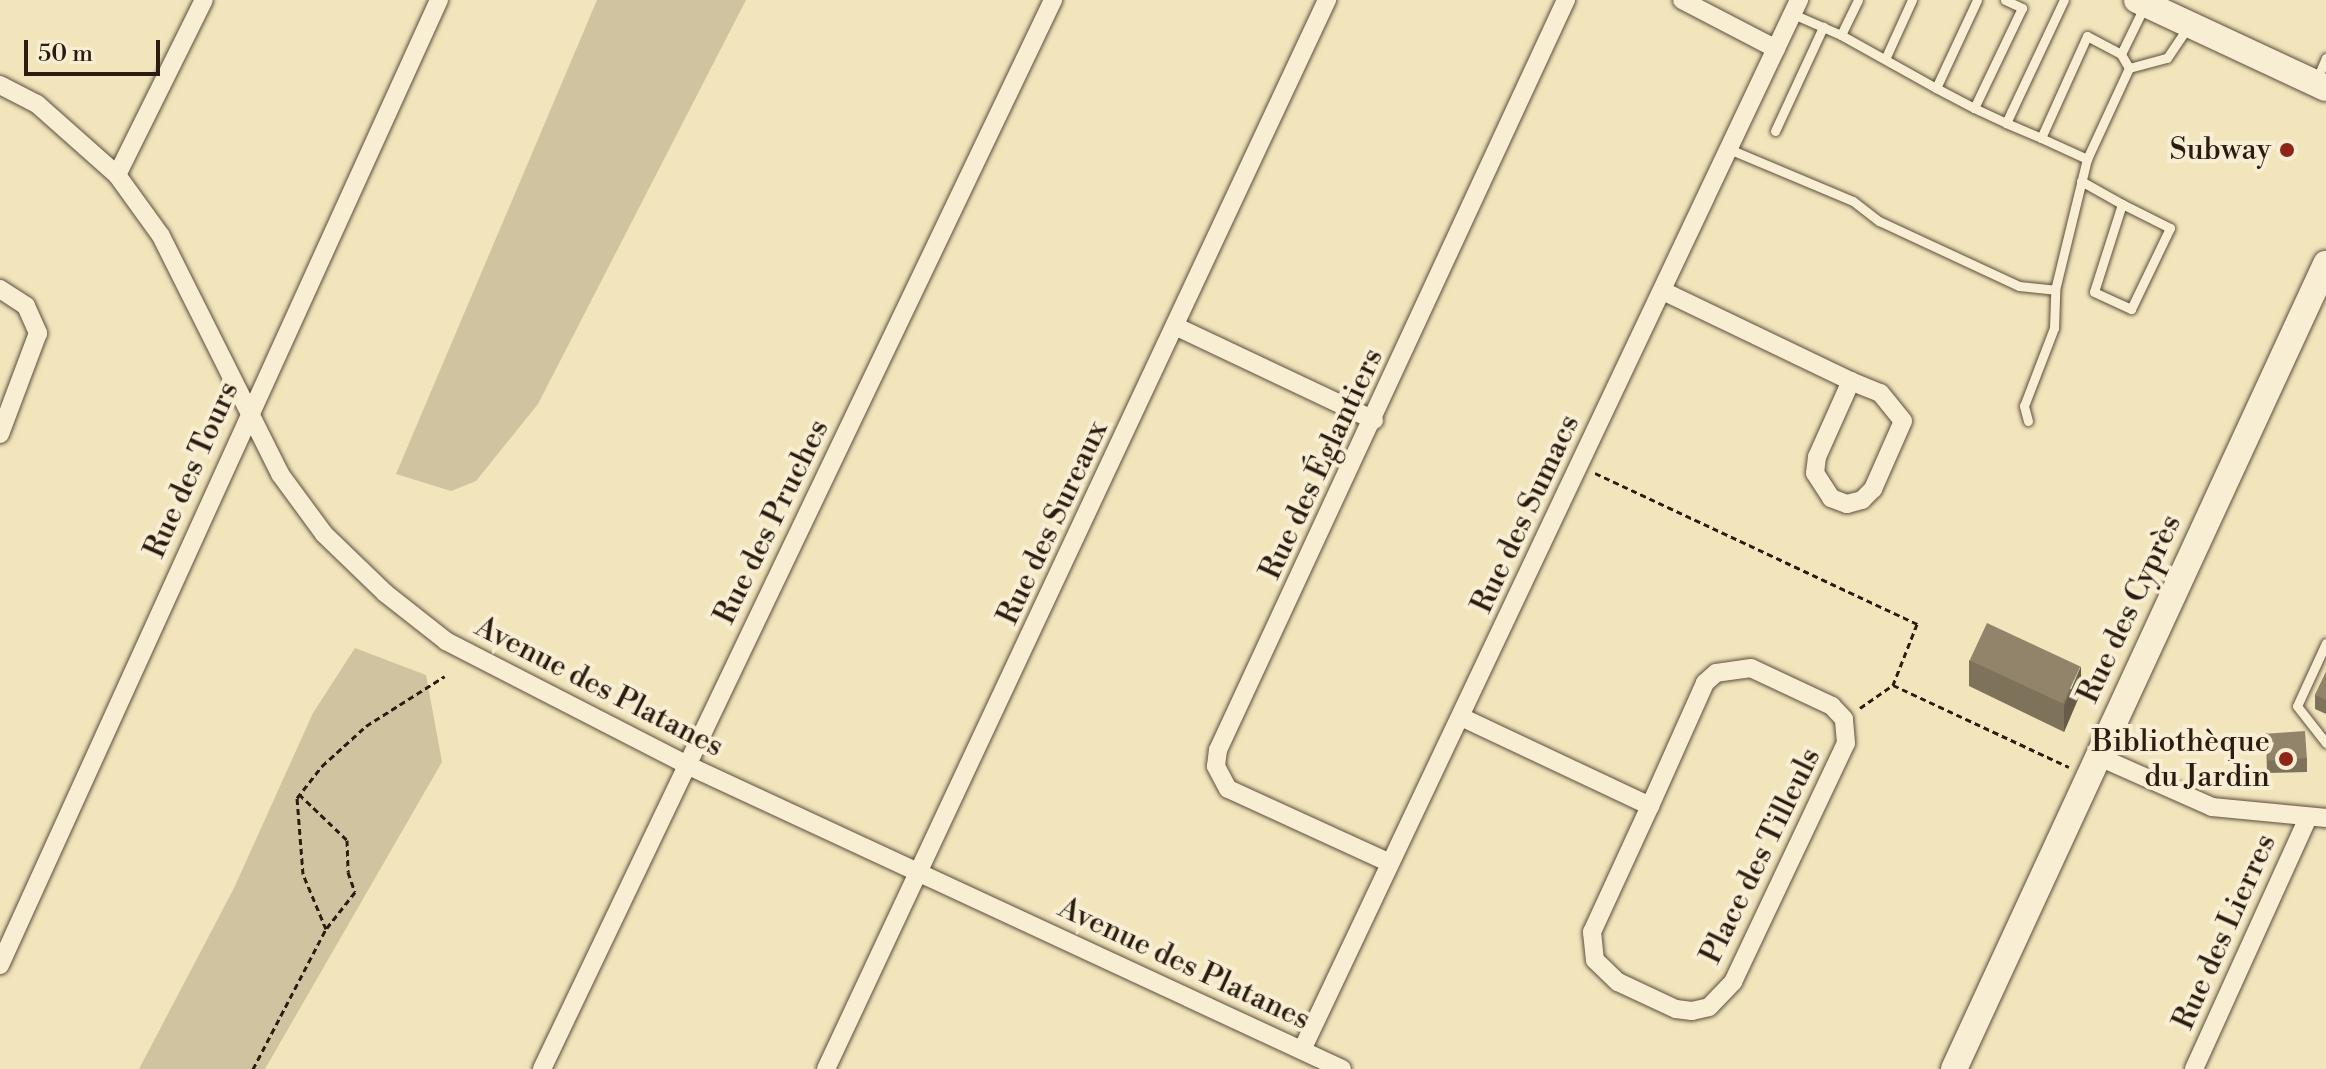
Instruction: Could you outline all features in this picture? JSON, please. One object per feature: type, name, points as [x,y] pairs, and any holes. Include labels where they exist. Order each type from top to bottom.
[{"type":"street","points":[[117,175],[204,0]]},
{"type":"street","name":"Rue des Tours","points":[[0,965],[247,416],[439,0]]},
{"type":"street","name":"Rue des Pruches","points":[[542,1069],[1053,0]]},
{"type":"street","name":"Rue des Sureaux","points":[[826,1069],[1177,327],[1327,0]]},
{"type":"street","name":"Rue des Églantiers","points":[[1390,863],[1237,794],[1220,780],[1216,766],[1218,750],[1374,420],[1566,0]]},
{"type":"street","points":[[1682,0],[1776,49]]},
{"type":"street","points":[[2141,2],[2322,76]]},
{"type":"street","name":"Rue des Sumacs","points":[[1302,1050],[1796,7]]},
{"type":"street","name":"Avenue des Platanes","points":[[0,85],[37,104],[117,175],[161,236],[211,330],[247,416],[280,474],[324,534],[385,593],[446,641],[506,676],[687,765],[1342,1069]]},
{"type":"street","name":"Rue des Cyprès","points":[[1954,1069],[2326,264]]},
{"type":"street","points":[[0,289],[26,306],[38,333],[0,434]]},
{"type":"street","points":[[1663,291],[1880,393],[1903,421],[1873,489],[1862,500],[1847,504],[1831,498],[1815,473],[1851,381]]},
{"type":"street","points":[[1177,327],[1374,420]]},
{"type":"street","name":"Place des Tilleuls","points":[[1751,668],[1832,706],[1844,719],[1846,743],[1733,982],[1709,1007],[1692,1011],[1676,1009],[1618,982],[1595,960],[1592,932],[1650,806],[1705,683],[1716,673],[1751,668]]},
{"type":"street","points":[[1461,717],[1650,806]]},
{"type":"street","points":[[2097,756],[2212,807],[2317,818]]},
{"type":"street","name":"Rue des Lierres","points":[[2194,1069],[2317,818]]},
{"type":"lane","points":[[1841,35],[1858,0]]},
{"type":"lane","points":[[1886,57],[1912,0]]},
{"type":"lane","points":[[1936,88],[1977,0]]},
{"type":"lane","points":[[1974,108],[2022,8],[2005,0]]},
{"type":"lane","points":[[2006,123],[2064,0]]},
{"type":"lane","points":[[2121,54],[2141,2]]},
{"type":"lane","points":[[1796,7],[1823,27],[1886,57],[1974,108],[2087,159]]},
{"type":"lane","points":[[2129,68],[2167,58],[2190,24]]},
{"type":"lane","points":[[1775,131],[1823,27]]},
{"type":"lane","points":[[2041,138],[2087,36],[2121,54],[2129,68]]},
{"type":"lane","points":[[2028,421],[2024,406],[2054,328],[2055,290],[2087,159],[2129,68]]},
{"type":"lane","points":[[1729,149],[1853,201],[1879,221],[2019,286],[2055,290]]},
{"type":"lane","points":[[2081,181],[2170,228],[2131,309],[2094,292],[2122,204]]},
{"type":"lane","points":[[2326,643],[2297,706],[2326,743]]},
{"type":"path","points":[[1580,466],[1917,624],[1893,685],[1844,719]]},
{"type":"path","points":[[326,929],[303,874],[299,794],[366,726],[445,676]]},
{"type":"path","points":[[1893,685],[2073,769],[2097,756]]},
{"type":"path","points":[[253,1069],[326,929],[355,892],[348,872],[347,840],[299,794]]},
{"type":"shaded area","points":[[597,0],[746,0],[538,404],[476,481],[451,491],[396,474]]},
{"type":"shaded area","points":[[355,648],[426,675],[442,762],[265,1069],[139,1069],[234,888],[313,713]]},
{"type":"building","points":[[1987,623],[2080,667],[2063,704],[1970,660]]},
{"type":"building","points":[[2326,672],[2326,700],[2315,695]]},
{"type":"building","points":[[2305,731],[2307,758],[2268,761],[2266,734]]},
{"type":"place","name":"Subway","points":[[2287,150]]},
{"type":"place","name":"Bibliothèque du Jardin","points":[[2286,759]]}]
